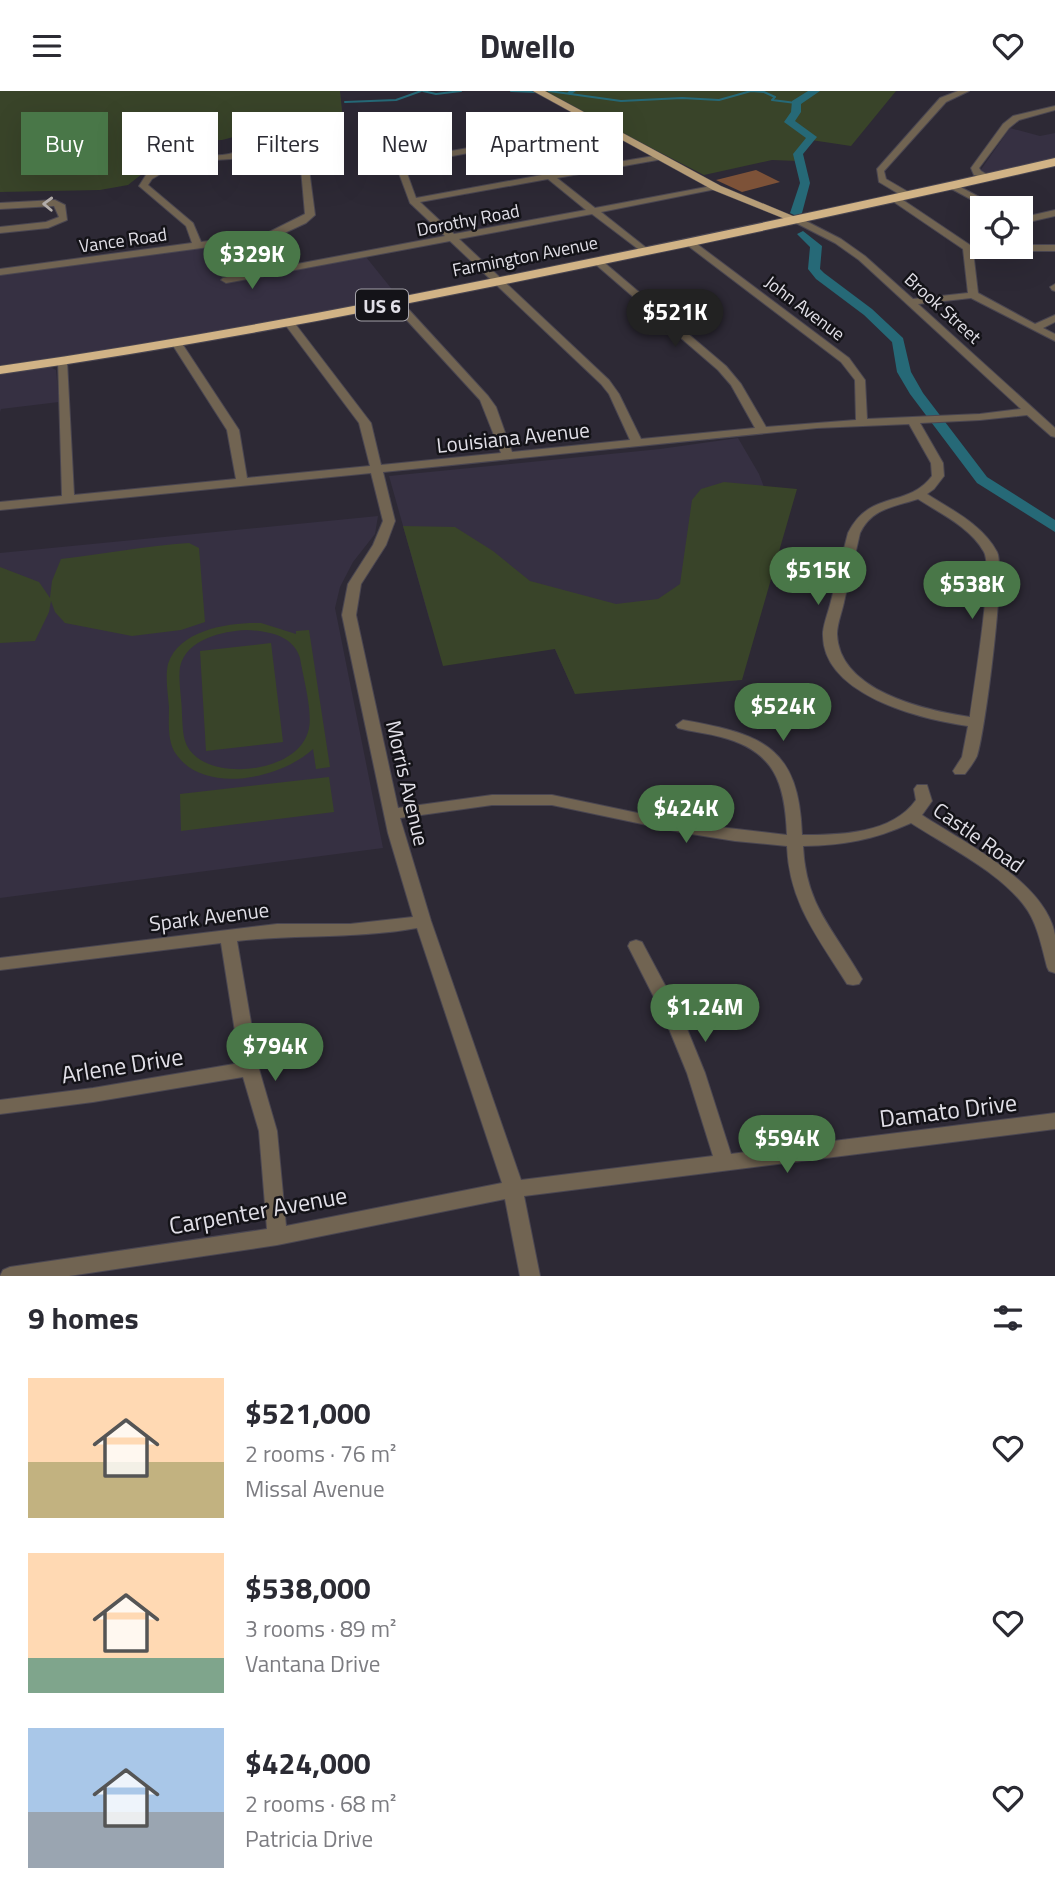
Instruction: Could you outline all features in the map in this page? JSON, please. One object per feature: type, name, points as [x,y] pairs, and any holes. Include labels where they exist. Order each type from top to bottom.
[{"type":"highway","name":"Farmington Avenue","points":[[0,370],[177,344],[396,302],[799,221],[1055,162]]},
{"type":"main road","points":[[539,92],[575,112]]},
{"type":"main road","points":[[623,138],[717,188],[799,221]]},
{"type":"street","points":[[965,91],[943,100],[880,171],[882,180],[968,248],[1055,248]]},
{"type":"street","points":[[985,177],[977,173],[975,168],[1006,126],[1021,115],[1055,108]]},
{"type":"street","points":[[218,156],[232,155],[288,137],[308,138],[318,144],[305,169],[310,215],[303,221],[257,242],[264,247],[274,273]]},
{"type":"street","points":[[413,201],[657,157]]},
{"type":"street","points":[[152,175],[143,186],[186,221],[197,245]]},
{"type":"street","points":[[403,175],[413,201],[605,382],[614,394],[637,443]]},
{"type":"street","points":[[549,176],[646,252]]},
{"type":"street","points":[[951,185],[971,196]]},
{"type":"street","name":"Dorothy Road","points":[[226,280],[717,188]]},
{"type":"street","points":[[0,206],[55,203],[60,205],[64,218],[48,225],[0,230]]},
{"type":"street","points":[[1033,218],[1055,213]]},
{"type":"street","name":"Brook Street","points":[[799,221],[847,246],[1055,434]]},
{"type":"street","name":"Vance Road","points":[[0,271],[239,240],[257,242]]},
{"type":"street","name":"John Avenue","points":[[690,243],[845,361],[860,380],[862,422]]},
{"type":"street","points":[[968,248],[973,295]]},
{"type":"street","points":[[597,261],[722,368],[736,384],[762,430]]},
{"type":"street","points":[[910,302],[973,295],[1055,338]]},
{"type":"street","points":[[396,302],[491,407],[508,456]]},
{"type":"street","points":[[1034,328],[1055,318]]},
{"type":"street","name":"Morris Avenue","points":[[289,323],[361,414],[377,469],[389,521],[387,531],[352,585],[349,614],[392,814],[423,921],[514,1189],[530,1276]]},
{"type":"street","points":[[177,344],[233,431],[242,482]]},
{"type":"street","points":[[62,361],[68,499]]},
{"type":"street","name":"Louisiana Avenue","points":[[0,506],[762,430],[862,422],[1055,415]]},
{"type":"street","points":[[920,420],[938,471],[932,485],[919,494],[877,506],[860,519],[848,558],[829,645],[842,667],[859,684],[879,695],[925,713],[976,723]]},
{"type":"street","points":[[919,494],[974,530],[992,554],[988,637],[976,723],[969,757],[960,771]]},
{"type":"street","points":[[683,725],[723,731],[749,741],[770,754],[787,778],[792,800],[799,881],[804,897],[853,979]]},
{"type":"street","points":[[392,814],[472,801],[526,798],[552,800],[735,836],[795,843],[848,839],[888,827],[912,816],[924,801],[922,789]]},
{"type":"street","name":"Castle Road","points":[[912,816],[1001,876],[1028,899],[1042,922],[1055,967]]},
{"type":"street","name":"Spark Avenue","points":[[0,964],[277,930],[321,933],[359,931],[423,921]]},
{"type":"street","points":[[228,936],[250,1069],[268,1131],[277,1236]]},
{"type":"street","points":[[636,946],[674,1019],[696,1073],[724,1163]]},
{"type":"street","name":"Arlene Drive","points":[[0,1107],[93,1095],[250,1069]]},
{"type":"street","name":"Damato Drive","points":[[514,1189],[1055,1121]]},
{"type":"street","name":"Carpenter Avenue","points":[[9,1276],[277,1236],[514,1189]]},
{"type":"shaded area","points":[[1010,128],[1040,136],[1055,133],[1055,160],[990,173],[980,171]]},
{"type":"shaded area","points":[[235,244],[251,247],[261,277],[366,257],[399,298],[169,341],[0,365],[0,272]]},
{"type":"shaded area","points":[[50,367],[56,370],[59,402],[1,409],[0,412],[0,374]]},
{"type":"shaded area","points":[[738,438],[759,474],[776,518],[575,694],[536,607],[430,622],[389,476],[660,449]]},
{"type":"shaded area","points":[[378,516],[375,534],[353,562],[340,587],[335,608],[383,848],[0,898],[0,553]]},
{"type":"green space","points":[[0,91],[340,91],[342,112],[232,112],[232,137],[222,140],[218,140],[218,112],[122,112],[122,175],[141,175],[128,185],[100,190],[0,192]]},
{"type":"green space","points":[[540,91],[896,91],[851,146],[811,140],[800,148],[798,161],[772,160],[704,175],[623,134],[623,112],[581,112]]},
{"type":"green space","points":[[724,482],[797,489],[742,680],[575,694],[555,649],[443,666],[403,526],[455,527],[493,551],[530,581],[616,604],[658,599],[680,584],[692,500],[701,489]]},
{"type":"green space","points":[[189,543],[199,548],[205,622],[181,630],[132,636],[65,623],[55,612],[51,601],[49,612],[35,641],[0,643],[0,567],[39,582],[50,598],[52,581],[61,559]]},
{"type":"green space","points":[[261,623],[296,634],[296,631],[309,630],[330,767],[316,769],[313,749],[283,768],[264,774],[224,779],[205,775],[189,767],[176,754],[171,743],[168,664],[174,652],[194,635],[221,626]],"holes":[[[227,632],[271,633],[286,639],[297,650],[309,706],[310,725],[301,745],[289,756],[256,768],[221,767],[205,762],[193,754],[185,741],[180,667],[190,650],[207,638]]]},
{"type":"green space","points":[[271,643],[283,742],[206,751],[200,651]]},
{"type":"green space","points":[[329,777],[334,812],[181,831],[180,794]]},
{"type":"building","points":[[756,170],[780,182],[742,192],[716,180]]},
{"type":"waterway","points":[[345,102],[396,100],[421,91]]},
{"type":"waterway","points":[[423,91],[436,94],[461,91]]},
{"type":"waterway","points":[[511,91],[536,92]]},
{"type":"waterway","points":[[549,91],[621,101],[682,98],[719,100],[751,91],[764,92],[775,97],[772,100],[796,103]]},
{"type":"waterway","points":[[796,213],[805,183],[798,154],[812,137],[789,122],[796,112],[796,103],[815,91]]},
{"type":"waterway","points":[[803,234],[816,246],[814,269],[820,276],[868,312],[898,341],[904,372],[917,394],[982,480],[1055,527]]}]
